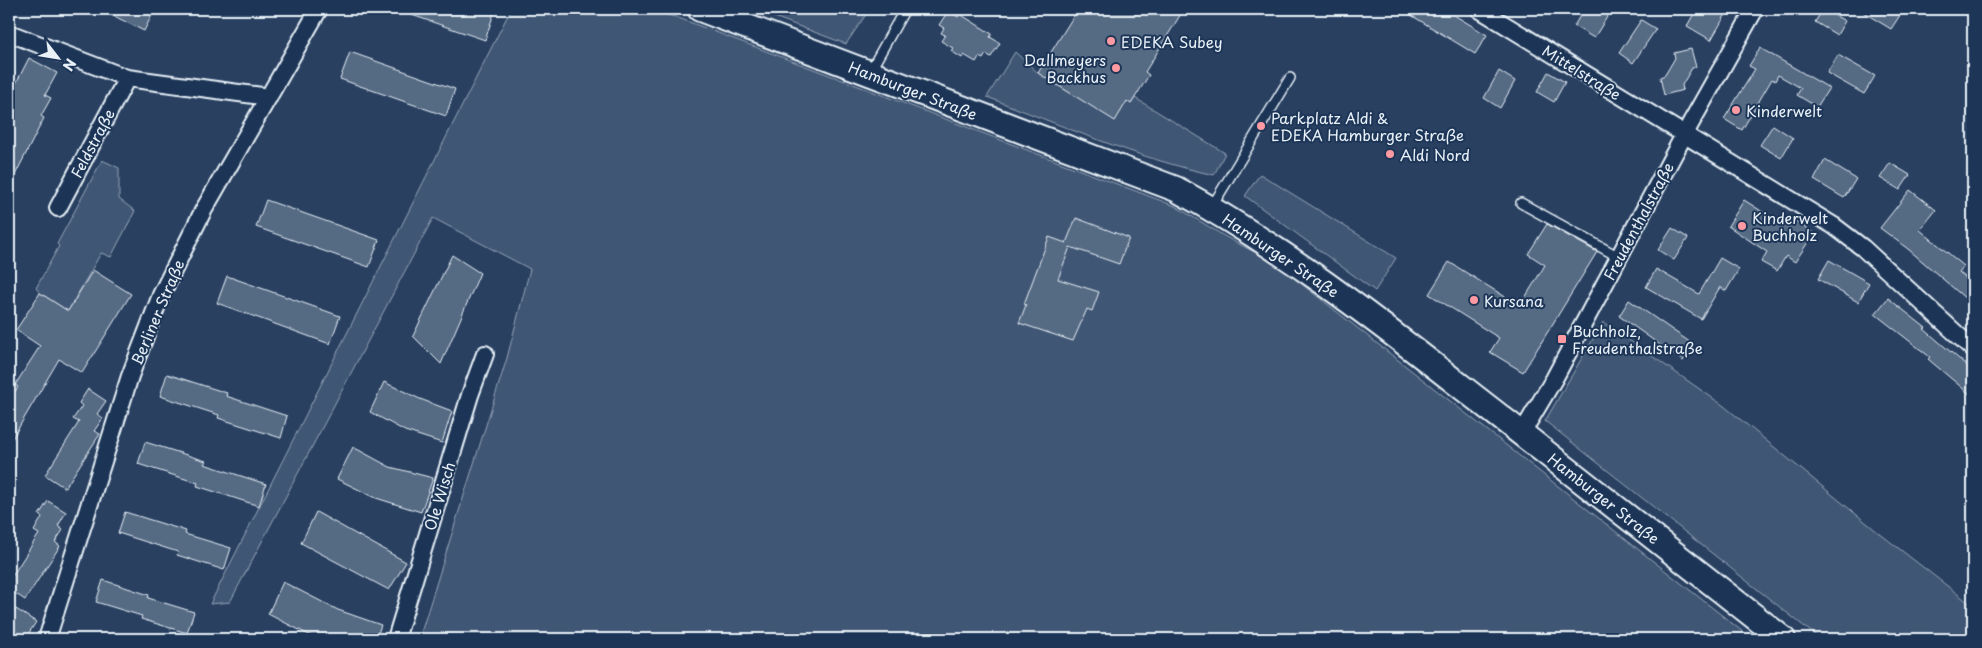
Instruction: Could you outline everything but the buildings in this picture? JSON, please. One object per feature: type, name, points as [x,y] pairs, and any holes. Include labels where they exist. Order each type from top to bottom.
[{"type":"main road","name":"Hamburger Straße","points":[[700,9],[1176,189],[1210,208],[1260,238],[1364,312],[1522,433],[1783,639]]},
{"type":"street","name":"Berliner Straße","points":[[47,639],[130,376],[161,295],[203,211],[320,9]]},
{"type":"street","name":"Mittelstraße","points":[[1479,9],[1834,226],[1863,248],[1973,349]]},
{"type":"street","name":"Freudenthalstraße","points":[[1522,433],[1554,379],[1684,135],[1755,9]]},
{"type":"street","points":[[9,34],[127,78],[269,97]]},
{"type":"street","name":"Feldstraße","points":[[58,208],[127,78]]},
{"type":"street","name":"Ole Wisch","points":[[396,639],[470,395],[485,354]]},
{"type":"lane","points":[[869,73],[906,9]]},
{"type":"lane","points":[[1210,208],[1290,78]]},
{"type":"lane","points":[[1521,203],[1619,257]]},
{"type":"shaded area","points":[[511,9],[641,9],[676,17],[1175,206],[1224,236],[1275,263],[1752,639],[419,639],[507,358],[530,269],[433,218],[230,602],[210,604]]},
{"type":"shaded area","points":[[753,9],[867,9],[869,10],[846,44]]},
{"type":"shaded area","points":[[1015,52],[1038,73],[1115,120],[1127,101],[1131,104],[1135,98],[1225,153],[1214,175],[1156,160],[1071,130],[987,97]]},
{"type":"shaded area","points":[[102,160],[119,168],[119,199],[135,211],[111,257],[101,253],[68,311],[40,293],[36,288]]},
{"type":"shaded area","points":[[1260,174],[1396,258],[1375,291],[1245,196]]},
{"type":"shaded area","points":[[1603,322],[1724,406],[1879,533],[1973,606],[1973,639],[1820,639],[1545,421]]},
{"type":"place","name":"EDEKA Subey","points":[[1111,41]]},
{"type":"place","name":"Dallmeyers Backhus","points":[[1116,68]]},
{"type":"place","name":"Kinderwelt","points":[[1736,110]]},
{"type":"place","name":"Parkplatz Aldi & EDEKA Hamburger Straße","points":[[1261,126]]},
{"type":"place","name":"Aldi Nord","points":[[1390,154]]},
{"type":"place","name":"Kinderwelt Buchholz","points":[[1742,226]]},
{"type":"place","name":"Kursana","points":[[1474,300]]},
{"type":"place","name":"Buchholz, Freudenthalstraße","points":[[1562,339]]}]
